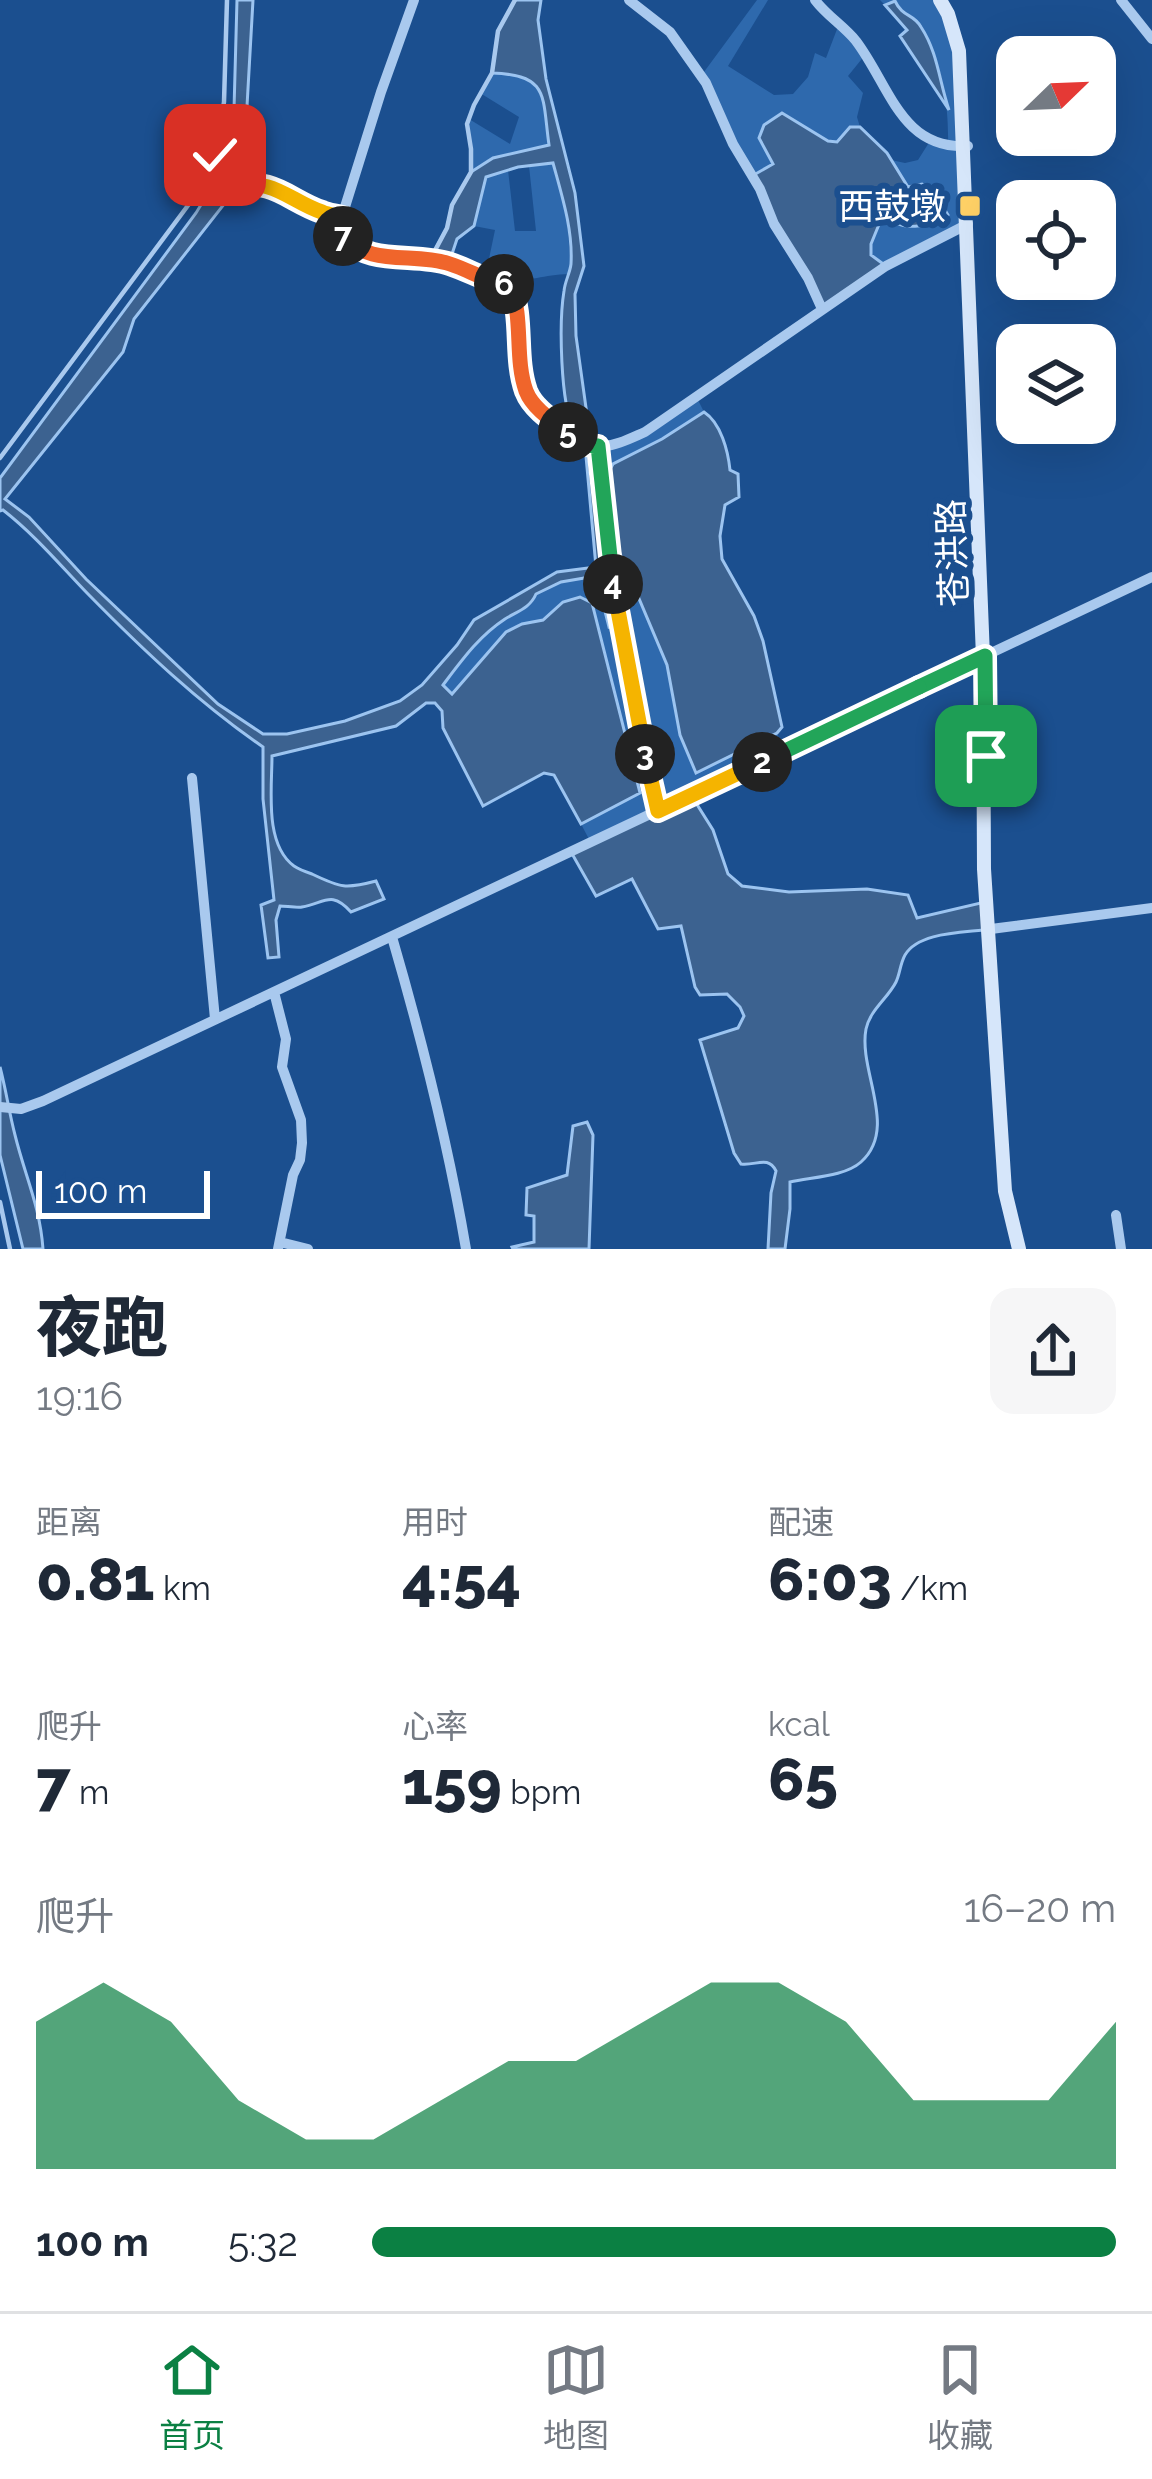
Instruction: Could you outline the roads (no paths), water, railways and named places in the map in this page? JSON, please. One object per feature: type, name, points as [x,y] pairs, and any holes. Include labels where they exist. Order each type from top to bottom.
[{"type":"main road","name":"苍洪路","points":[[943,0],[952,12],[962,49],[987,855],[1010,1189],[1021,1249]]},
{"type":"main road","points":[[984,657],[984,869],[1005,1191],[1021,1249]]},
{"type":"street","points":[[414,0],[339,226],[344,239],[360,252],[390,258],[417,256],[510,284],[518,304],[527,393],[545,416],[585,445],[609,447],[645,432],[886,266],[968,224]]},
{"type":"street","points":[[629,0],[670,32],[706,83],[774,224],[822,309]]},
{"type":"street","points":[[815,0],[854,37],[918,134],[948,147],[965,147]]},
{"type":"street","points":[[1121,0],[1152,39]]},
{"type":"street","points":[[6,1108],[43,1101],[1152,577]]},
{"type":"street","points":[[192,778],[215,1019]]},
{"type":"street","points":[[991,929],[1152,908]]},
{"type":"street","points":[[392,937],[428,1059],[466,1249]]},
{"type":"street","points":[[274,992],[286,1039],[282,1066],[301,1120],[302,1143],[279,1246],[308,1249]]},
{"type":"street","points":[[1116,1215],[1121,1249]]},
{"type":"lane","points":[[0,458],[194,196],[209,168],[224,102],[227,0]]},
{"type":"lane","points":[[430,259],[471,172],[467,124],[492,73],[498,31],[515,0]]},
{"type":"lane","points":[[209,168],[236,189],[264,184],[320,212],[342,217]]},
{"type":"lane","points":[[598,446],[613,585],[658,811]]},
{"type":"lane","points":[[0,1202],[10,1249]]},
{"type":"place","name":"西鼓墩","points":[[970,206]]}]
